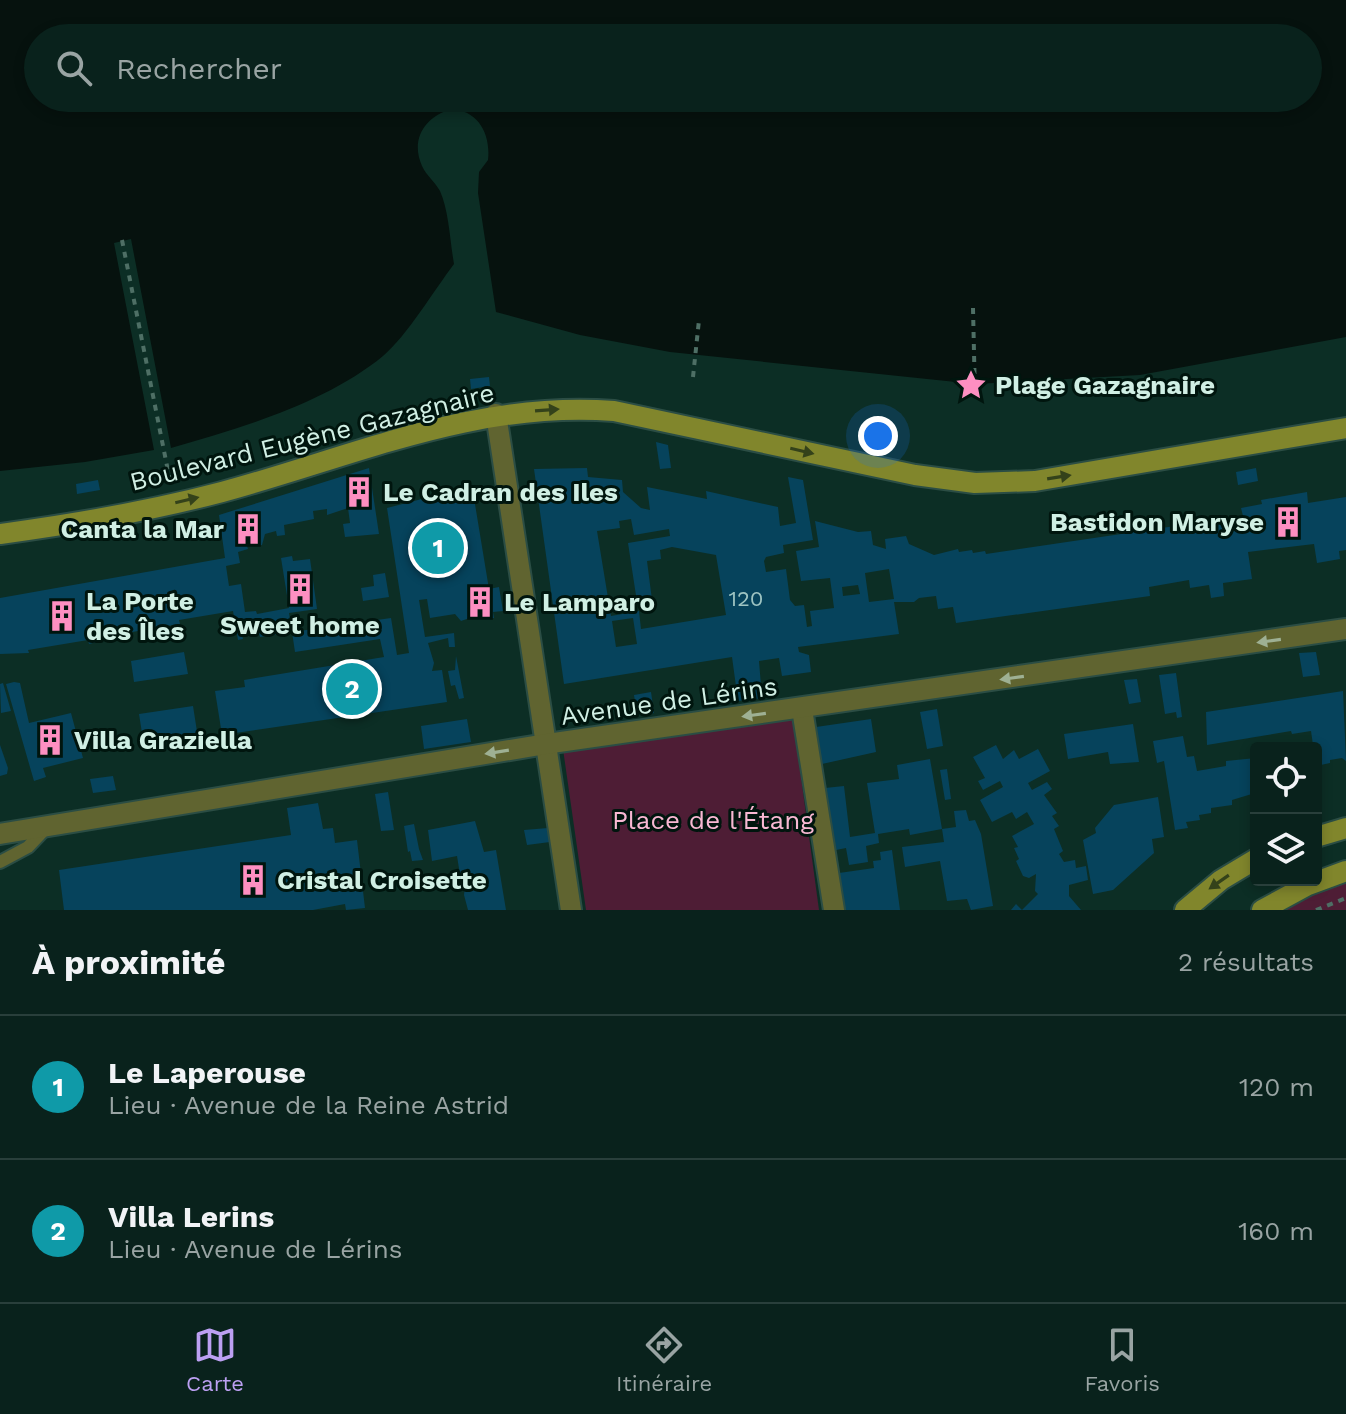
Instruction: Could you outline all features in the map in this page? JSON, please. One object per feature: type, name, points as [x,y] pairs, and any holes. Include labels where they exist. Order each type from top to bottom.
[{"type":"street","name":"Boulevard Eugène Gazagnaire","points":[[0,534],[210,495],[420,432],[496,414],[576,408],[614,411],[915,475],[975,483],[1035,481],[1346,428]]},
{"type":"street","points":[[496,414],[571,910]]},
{"type":"street","name":"Avenue de Lérins","points":[[0,834],[546,744],[1346,629]]},
{"type":"street","points":[[802,709],[834,910]]},
{"type":"street","points":[[1322,835],[1346,828]]},
{"type":"street","points":[[1185,910],[1221,880],[1250,863]]},
{"type":"street","points":[[1262,910],[1308,885],[1346,871]]},
{"type":"lane","points":[[0,862],[28,847],[49,825]]},
{"type":"path","points":[[122,240],[173,489]]},
{"type":"path","points":[[973,308],[975,396]]},
{"type":"path","points":[[693,377],[699,320]]},
{"type":"path","points":[[1316,910],[1346,898]]},
{"type":"green space","name":"Place de l'Étang","points":[[793,718],[819,910],[586,910],[563,749]]},
{"type":"green space","points":[[1346,871],[1346,910],[1262,910],[1314,886],[1322,886],[1322,882]]},
{"type":"shaded area","points":[[0,0],[1346,0],[1346,337],[1140,375],[975,384],[670,352],[580,335],[496,312],[478,193],[479,172],[488,160],[487,141],[481,125],[464,112],[1322,112],[1322,24],[24,24],[24,112],[444,112],[427,123],[418,147],[422,166],[443,199],[454,264],[411,325],[383,356],[336,387],[282,412],[171,448],[131,239],[114,243],[154,450],[85,462],[0,471]]},
{"type":"building","points":[[489,377],[490,386],[471,389],[470,379]]},
{"type":"building","points":[[656,442],[668,445],[671,468],[660,469]]},
{"type":"building","points":[[369,468],[379,534],[345,537],[343,524],[350,523],[348,508],[327,515],[327,509],[313,511],[314,519],[284,525],[285,535],[277,536],[276,531],[265,534],[262,545],[255,546],[254,541],[245,540],[248,549],[238,552],[240,563],[226,566],[229,586],[241,584],[245,612],[256,611],[257,614],[289,608],[281,558],[292,556],[293,561],[310,559],[317,609],[289,613],[292,632],[260,637],[259,633],[242,635],[243,639],[238,640],[233,611],[179,620],[180,624],[161,627],[162,633],[145,635],[144,630],[97,638],[97,642],[89,644],[88,640],[28,650],[29,653],[0,654],[0,598],[225,558],[219,515]]},
{"type":"building","points":[[587,468],[588,477],[622,480],[623,492],[641,508],[650,510],[647,487],[707,499],[706,491],[778,507],[780,526],[796,523],[788,477],[803,480],[813,540],[783,545],[784,553],[766,557],[764,561],[766,572],[786,569],[790,600],[795,606],[804,605],[807,627],[812,626],[810,611],[834,608],[830,578],[801,581],[796,551],[819,547],[815,521],[858,532],[871,531],[873,545],[886,549],[885,539],[906,536],[909,544],[934,555],[958,549],[959,552],[985,551],[986,554],[1243,516],[1241,508],[1262,504],[1261,500],[1307,492],[1308,503],[1346,497],[1346,550],[1339,551],[1340,559],[1317,563],[1314,544],[1248,552],[1252,579],[1223,583],[1224,596],[1211,598],[1209,585],[1190,588],[1189,580],[1149,587],[1150,596],[956,623],[953,607],[938,609],[936,596],[919,598],[914,602],[894,602],[899,634],[798,647],[799,652],[809,655],[811,672],[782,676],[779,658],[759,661],[762,698],[738,701],[732,657],[564,684],[534,469]],"holes":[[[631,519],[634,535],[669,529],[670,536],[628,543],[637,602],[652,600],[647,561],[661,559],[660,550],[672,547],[716,555],[726,615],[641,629],[639,611],[611,616],[597,531],[620,528],[619,521]],[[889,569],[894,599],[869,602],[865,573]],[[858,585],[860,594],[843,596],[842,587]],[[633,618],[637,644],[616,647],[612,621]]]},
{"type":"building","points":[[1256,468],[1258,481],[1238,485],[1236,472]]},
{"type":"building","points":[[98,480],[100,490],[77,494],[76,484]]},
{"type":"building","points":[[472,486],[489,589],[499,587],[503,611],[493,612],[494,618],[482,619],[481,614],[461,621],[455,614],[430,618],[427,599],[419,600],[425,637],[454,633],[455,647],[449,647],[448,638],[428,643],[434,663],[432,671],[442,670],[447,702],[222,735],[215,691],[245,687],[244,680],[384,657],[380,639],[295,652],[292,632],[391,618],[397,655],[409,653],[387,508]]},
{"type":"building","points":[[385,573],[389,597],[363,601],[361,588],[374,586],[373,575]]},
{"type":"building","points":[[184,652],[188,674],[134,682],[131,661]]},
{"type":"building","points":[[1316,652],[1320,675],[1303,677],[1299,653]]},
{"type":"building","points":[[456,656],[464,698],[459,699],[455,685],[451,686],[448,671],[455,670]]},
{"type":"building","points":[[1176,673],[1182,717],[1177,718],[1176,712],[1165,714],[1159,675]]},
{"type":"building","points":[[1137,679],[1141,702],[1129,704],[1124,680]]},
{"type":"building","points":[[3,683],[11,711],[1,713],[0,684]]},
{"type":"building","name":"Villa Graziella","points":[[20,683],[29,723],[71,713],[83,758],[43,768],[46,777],[34,781],[6,684]]},
{"type":"building","points":[[1343,691],[1346,761],[1342,758],[1322,765],[1322,742],[1313,742],[1311,731],[1292,734],[1291,731],[1207,745],[1206,712]]},
{"type":"building","points":[[651,692],[654,713],[637,715],[634,695]]},
{"type":"building","points":[[193,706],[198,738],[144,746],[139,714]]},
{"type":"building","points":[[937,709],[943,746],[927,749],[920,712]]},
{"type":"building","points":[[467,719],[471,742],[424,749],[421,726]]},
{"type":"building","points":[[871,719],[876,752],[822,764],[816,727]]},
{"type":"building","points":[[1133,724],[1139,762],[1110,764],[1108,752],[1068,759],[1064,734]]},
{"type":"building","points":[[1183,736],[1187,757],[1194,756],[1197,771],[1226,766],[1226,761],[1250,759],[1250,795],[1232,800],[1232,805],[1211,808],[1211,813],[1199,815],[1200,820],[1186,822],[1188,828],[1175,830],[1164,761],[1157,763],[1153,741]]},
{"type":"building","points":[[0,745],[8,768],[7,774],[0,776]]},
{"type":"building","points":[[996,745],[1003,759],[1014,750],[1019,759],[1038,749],[1050,771],[1028,783],[1032,790],[1047,782],[1052,789],[1044,795],[1057,813],[1052,816],[1059,826],[1054,829],[1063,851],[1059,854],[1064,862],[1075,860],[1076,868],[1086,866],[1088,880],[1069,885],[1069,896],[1081,910],[1022,910],[1038,894],[1035,891],[1036,874],[1029,878],[1023,876],[1016,861],[1019,859],[1014,848],[1018,847],[1012,836],[1034,824],[1027,812],[1016,819],[1012,812],[992,822],[980,800],[1003,787],[1000,781],[983,790],[978,781],[985,778],[973,757]]},
{"type":"building","points":[[930,759],[942,829],[910,835],[909,829],[878,834],[879,843],[866,846],[868,862],[849,865],[846,848],[836,850],[825,788],[844,786],[850,837],[875,833],[867,783],[899,779],[897,765]]},
{"type":"building","points":[[947,769],[951,799],[945,800],[940,770]]},
{"type":"building","points":[[113,776],[116,790],[93,793],[90,779]]},
{"type":"building","points":[[388,792],[394,830],[381,831],[375,794]]},
{"type":"building","points":[[1158,797],[1164,837],[1152,839],[1154,853],[1113,890],[1093,894],[1083,840],[1096,833],[1095,828],[1114,805]]},
{"type":"building","name":"Cristal Croisette","points":[[318,803],[323,829],[333,828],[335,843],[357,840],[365,908],[346,910],[345,904],[313,910],[64,910],[59,870],[291,835],[287,808]]},
{"type":"building","points":[[966,810],[969,821],[975,820],[981,834],[993,906],[971,910],[967,899],[947,901],[940,861],[905,867],[902,847],[944,842],[942,829],[956,827],[954,811]]},
{"type":"building","points":[[475,821],[484,852],[496,850],[506,910],[468,910],[464,895],[465,886],[470,886],[469,880],[461,881],[457,856],[432,861],[428,830]]},
{"type":"building","points":[[414,824],[423,860],[412,861],[408,852],[404,826]]},
{"type":"building","points":[[548,828],[550,842],[527,845],[524,830]]},
{"type":"building","points":[[892,850],[900,910],[845,910],[839,873],[874,868],[873,861],[881,860],[880,852]]},
{"type":"place","name":"Plage Gazagnaire","points":[[971,385]]},
{"type":"place","name":"Le Cadran des Iles","points":[[359,492]]},
{"type":"place","name":"Bastidon Maryse","points":[[1288,522]]},
{"type":"place","name":"Canta la Mar","points":[[248,529]]},
{"type":"place","name":"Le Laperouse","points":[[438,548]]},
{"type":"place","name":"Sweet home","points":[[300,589]]},
{"type":"place","name":"Le Lamparo","points":[[480,602]]},
{"type":"place","name":"La Porte des Îles","points":[[62,616]]},
{"type":"place","name":"Villa Lerins","points":[[352,689]]},
{"type":"place","name":"Villa Graziella","points":[[50,740]]},
{"type":"place","name":"Cristal Croisette","points":[[253,880]]}]
